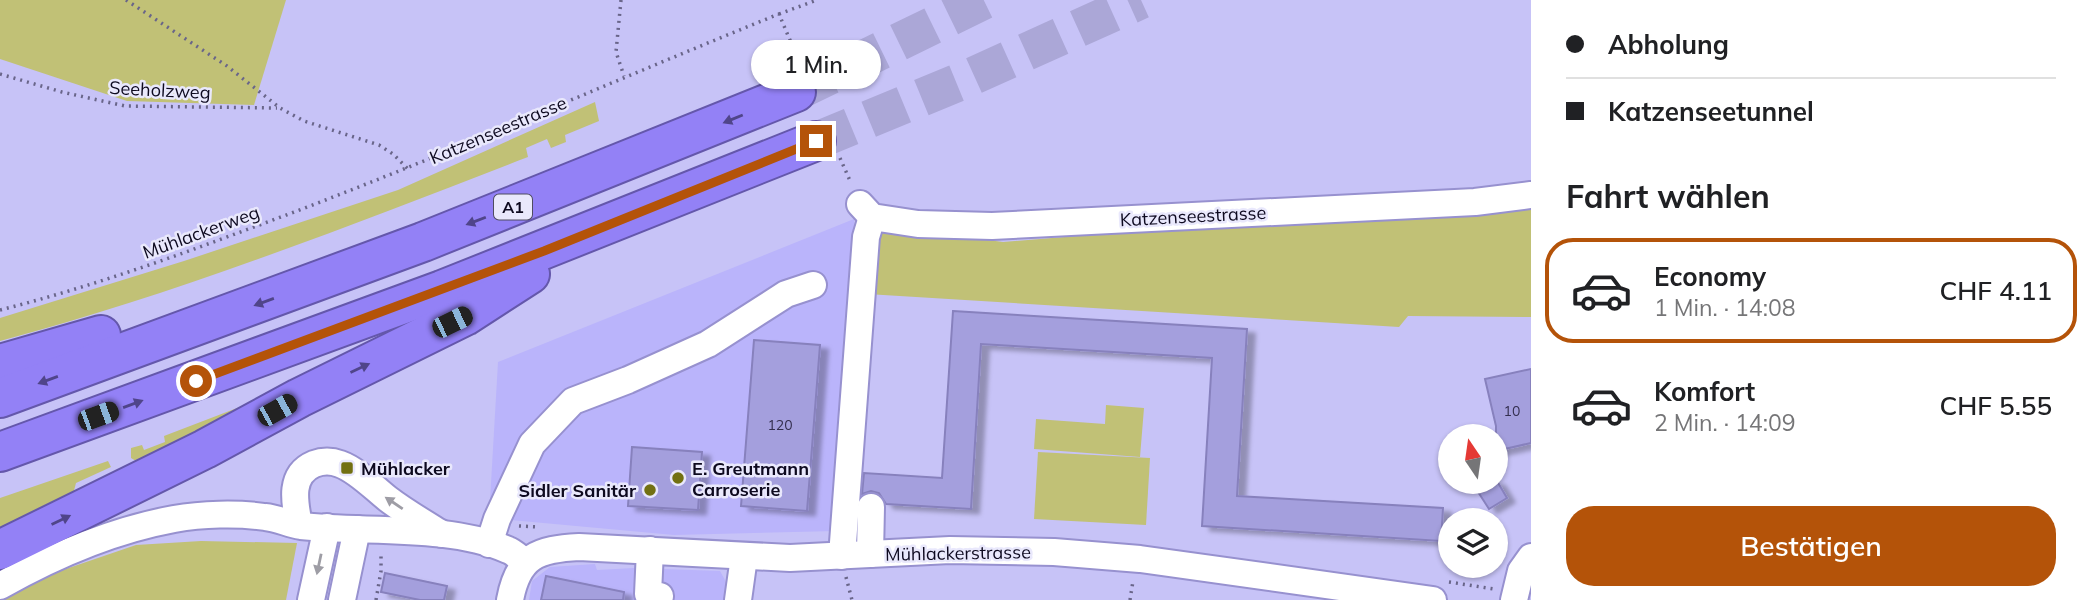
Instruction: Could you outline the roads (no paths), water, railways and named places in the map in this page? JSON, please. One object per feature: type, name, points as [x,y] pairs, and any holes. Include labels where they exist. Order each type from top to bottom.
[{"type":"highway","name":"A1","points":[[0,398],[227,316],[549,193],[796,92]]},
{"type":"highway","points":[[0,452],[344,327],[600,229],[816,141]]},
{"type":"highway","points":[[0,550],[205,449],[299,398],[464,316],[600,229]]},
{"type":"highway","points":[[0,363],[62,348],[130,326],[227,316]]},
{"type":"street","name":"Katzenseestrasse","points":[[844,565],[866,211],[918,224],[992,226],[1475,202],[1531,195]]},
{"type":"street","points":[[489,544],[495,524],[532,444],[573,401],[708,344],[786,294],[813,285]]},
{"type":"street","points":[[299,526],[294,501],[295,485],[302,471],[327,461],[347,468],[391,502],[444,535]]},
{"type":"street","points":[[870,554],[871,507]]},
{"type":"street","points":[[0,586],[79,548],[164,521],[213,516],[266,517],[299,526],[444,535],[510,551],[525,562],[514,582],[510,600]]},
{"type":"street","points":[[311,600],[327,527]]},
{"type":"street","points":[[342,600],[369,530]]},
{"type":"street","name":"Mühlackerstrasse","points":[[525,562],[546,550],[564,548],[790,558],[844,565],[870,554],[950,550],[1054,552],[1140,559],[1260,589],[1433,600]]},
{"type":"street","points":[[650,550],[648,594],[660,596]]},
{"type":"street","points":[[738,600],[744,557]]},
{"type":"street","points":[[1514,600],[1521,571],[1531,557]]},
{"type":"tunnel","points":[[796,92],[985,0]]},
{"type":"tunnel","points":[[816,141],[964,80],[1141,0]]},
{"type":"place","name":"Mühlacker","points":[[347,468]]},
{"type":"place","name":"E. Greutmann Carroserie","points":[[678,478]]},
{"type":"place","name":"Sidler Sanitär","points":[[650,490]]}]
